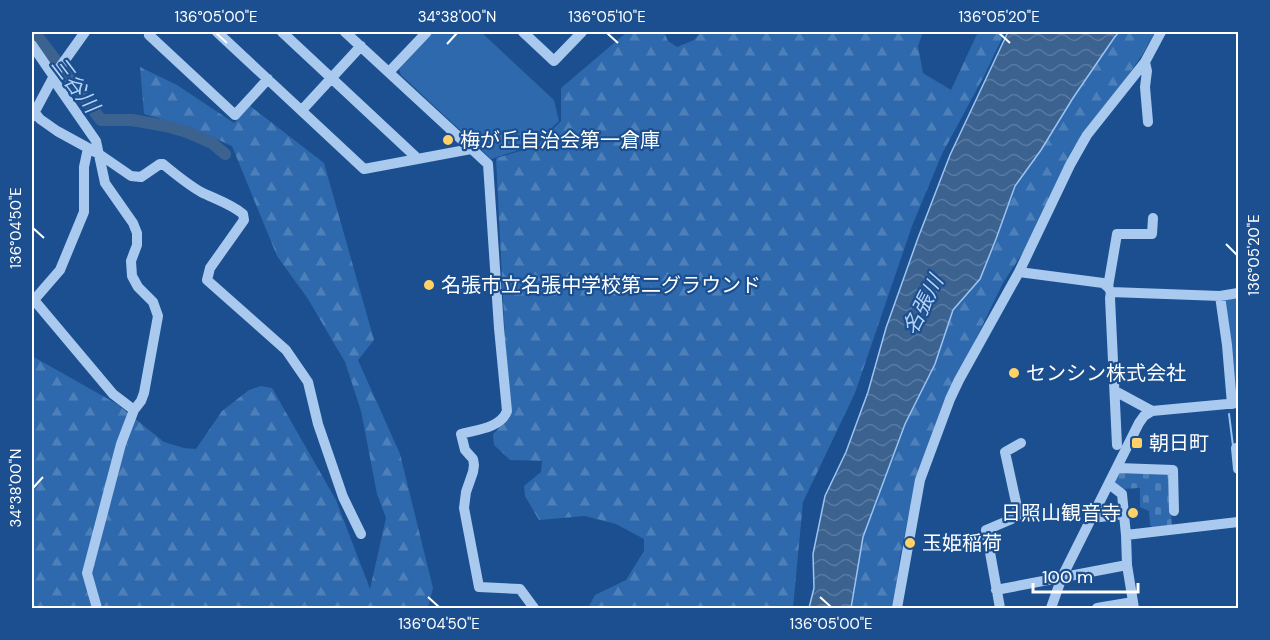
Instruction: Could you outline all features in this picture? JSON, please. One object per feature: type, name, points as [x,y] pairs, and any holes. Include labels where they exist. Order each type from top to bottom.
[{"type":"street","points":[[85,32],[32,113],[131,176],[141,177],[163,164],[200,191],[243,214],[244,220],[210,268],[207,280],[285,350],[308,382],[318,424],[343,497],[362,534]]},
{"type":"street","points":[[151,32],[149,35],[235,115],[268,79]]},
{"type":"street","points":[[217,32],[364,169],[471,149]]},
{"type":"street","points":[[282,32],[418,159]]},
{"type":"street","points":[[345,32],[488,164],[507,411],[498,423],[461,434],[465,450],[473,459],[474,465],[464,508],[479,587],[520,589],[534,609]]},
{"type":"street","points":[[388,72],[423,36],[410,32]]},
{"type":"street","points":[[523,32],[554,61],[582,32]]},
{"type":"street","points":[[897,609],[920,480],[944,412],[959,380],[1019,272],[1070,165],[1087,135],[1145,62],[1161,32]]},
{"type":"street","points":[[32,45],[96,141],[105,183],[137,233],[137,245],[131,261],[132,276],[153,302],[158,316],[144,393],[134,410],[121,444],[87,573],[97,609]]},
{"type":"street","points":[[302,110],[360,46]]},
{"type":"street","points":[[1145,62],[1148,122]]},
{"type":"street","points":[[88,148],[84,167],[84,212],[60,270],[33,300],[113,394],[134,410]]},
{"type":"street","points":[[1117,445],[1110,298],[1113,233],[1152,234],[1153,218]]},
{"type":"street","points":[[1019,272],[1103,283],[1110,290],[1220,299],[1239,293]]},
{"type":"street","points":[[1051,609],[1062,577],[1144,416],[1152,411],[1235,403],[1220,299]]},
{"type":"street","points":[[1115,392],[1152,411]]},
{"type":"street","points":[[1000,609],[986,530],[1019,516],[1005,452],[1021,443]]},
{"type":"street","points":[[1239,448],[1236,448],[1239,468]]},
{"type":"street","points":[[1118,468],[1173,470],[1174,511]]},
{"type":"street","points":[[1097,608],[1133,605],[1127,565],[1122,494],[1109,484]]},
{"type":"street","points":[[1092,518],[1124,514]]},
{"type":"street","points":[[1126,535],[1239,522]]},
{"type":"street","points":[[996,590],[1127,565]]},
{"type":"green space","points":[[434,32],[481,32],[554,100],[559,121],[534,145],[491,159],[401,75],[399,69]]},
{"type":"green space","points":[[627,32],[664,32],[668,41],[677,47],[694,40],[701,32],[923,32],[918,46],[923,73],[951,90],[978,32],[1005,32],[942,154],[912,226],[855,393],[803,502],[793,608],[588,608],[595,595],[626,580],[644,551],[644,539],[616,524],[585,516],[539,520],[525,496],[524,486],[541,472],[542,461],[510,460],[494,445],[493,434],[509,418],[496,158],[535,147],[561,121],[561,88]]},
{"type":"green space","points":[[1119,32],[1155,32],[1003,283],[943,402],[908,518],[893,608],[851,608],[863,537],[905,424],[935,364],[953,309],[980,279],[1015,186]]},
{"type":"green space","points":[[140,67],[177,85],[234,123],[250,106],[324,163],[374,340],[358,360],[400,454],[433,588],[428,608],[32,608],[32,356],[117,404],[164,442],[184,448],[196,449],[222,411],[249,390],[261,386],[272,388],[336,500],[370,589],[386,518],[377,494],[361,411],[345,362],[308,299],[277,256],[232,146],[192,128],[144,114]]},
{"type":"green space","points":[[1238,298],[1238,394],[1233,394],[1223,299]]},
{"type":"green space","points":[[1119,470],[1169,473],[1172,528],[1154,529],[1150,525],[1149,511],[1140,507],[1140,488],[1122,489],[1112,482]]},
{"type":"water","name":"名張川","points":[[1008,32],[1119,32],[1015,186],[980,279],[953,310],[935,364],[905,424],[863,537],[851,608],[809,608],[814,588],[813,554],[825,496],[846,452],[868,392],[886,328],[950,155]]},
{"type":"waterway","name":"三谷川","points":[[34,32],[101,120],[132,120],[166,126],[212,143],[225,154]]},
{"type":"waterway","points":[[1229,414],[1233,446]]},
{"type":"place","name":"梅が丘自治会第一倉庫","points":[[448,140]]},
{"type":"place","name":"名張市立名張中学校第二グラウンド","points":[[429,285]]},
{"type":"place","name":"センシン株式会社","points":[[1014,373]]},
{"type":"place","name":"朝日町","points":[[1137,443]]},
{"type":"place","name":"日照山観音寺","points":[[1133,513]]},
{"type":"place","name":"玉姫稲荷","points":[[910,543]]}]
